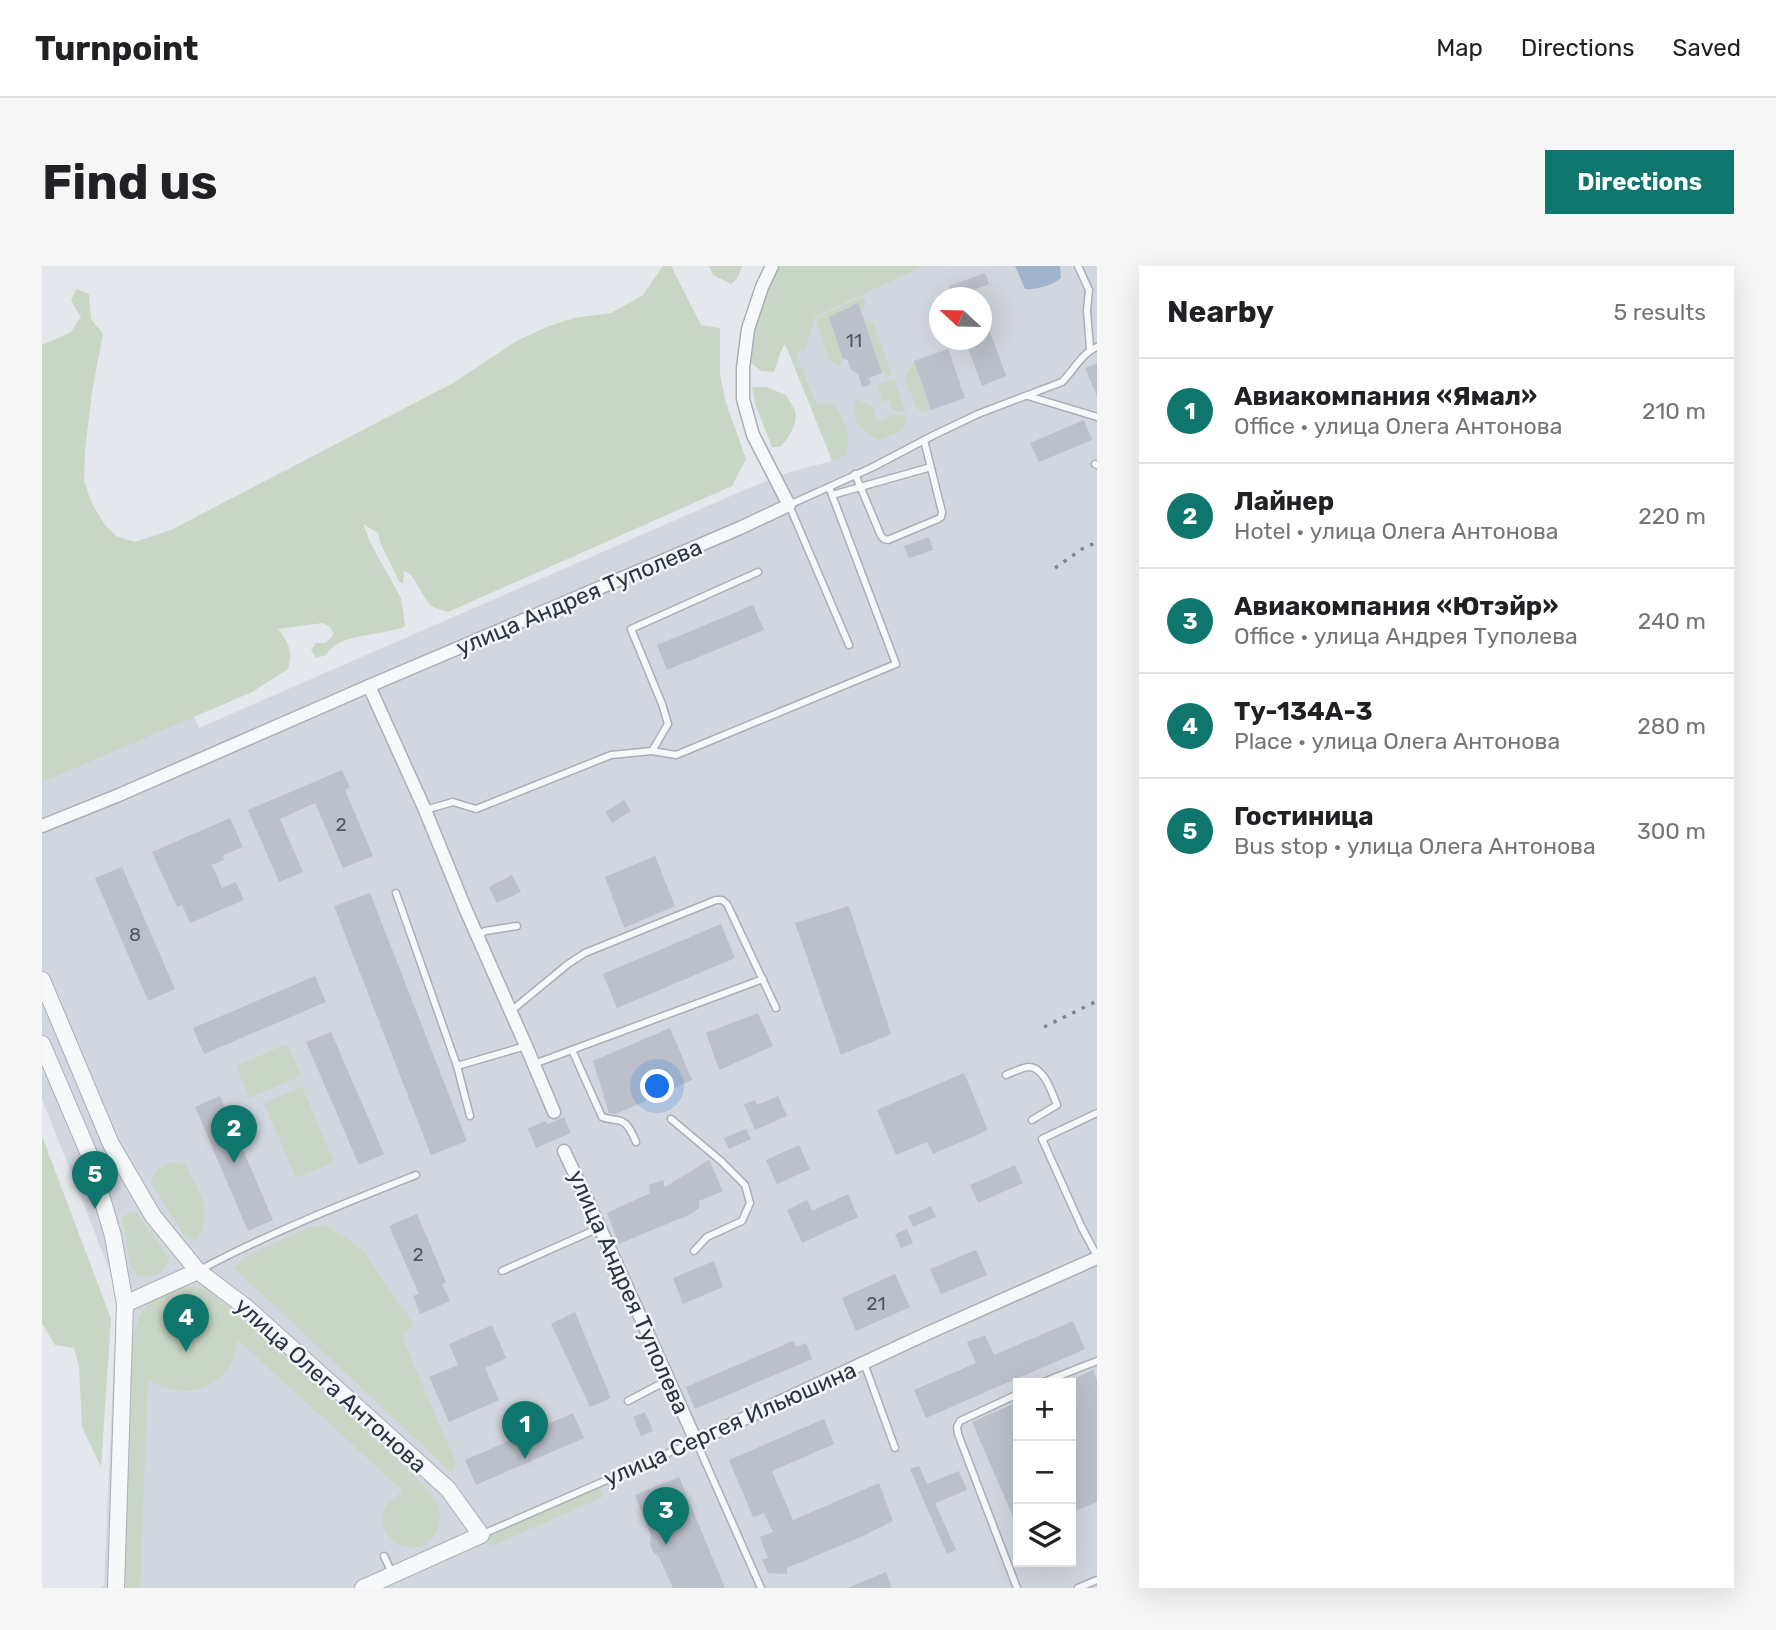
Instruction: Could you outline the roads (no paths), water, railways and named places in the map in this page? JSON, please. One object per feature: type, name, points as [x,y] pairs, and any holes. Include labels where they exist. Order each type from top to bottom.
[{"type":"street","points":[[772,266],[748,329],[743,368],[743,399],[753,435],[789,505]]},
{"type":"street","name":"улица Андрея Туполева","points":[[42,826],[789,505]]},
{"type":"street","points":[[369,686],[554,1112]]},
{"type":"street","name":"улица Олега Антонова","points":[[42,980],[111,1144],[153,1216],[198,1271],[247,1308],[448,1489],[481,1535]]},
{"type":"street","points":[[42,1044],[89,1154],[113,1236],[125,1304],[116,1588]]},
{"type":"street","name":"улица Андрея Туполева","points":[[564,1151],[601,1227],[696,1441]]},
{"type":"street","name":"улица Сергея Ильюшина","points":[[696,1441],[1097,1257]]},
{"type":"street","points":[[125,1304],[198,1271]]},
{"type":"street","name":"улица Сергея Ильюшина","points":[[363,1588],[481,1535]]},
{"type":"lane","points":[[849,645],[789,505],[871,468],[978,414],[1062,382],[1094,348],[1087,310],[1088,290],[1078,266]]},
{"type":"lane","points":[[1088,290],[1097,288]]},
{"type":"lane","points":[[1028,396],[1097,417]]},
{"type":"lane","points":[[856,474],[884,539],[888,540],[942,517],[924,440]]},
{"type":"lane","points":[[832,495],[931,467]]},
{"type":"lane","points":[[425,810],[453,802],[476,809],[611,755],[652,751],[676,755],[896,664],[829,487]]},
{"type":"lane","points":[[652,751],[668,724],[631,629],[758,572]]},
{"type":"lane","points":[[396,892],[457,1066],[470,1116]]},
{"type":"lane","points":[[511,1011],[585,953],[716,900],[727,904],[776,1008]]},
{"type":"lane","points":[[477,937],[485,931],[517,926]]},
{"type":"lane","points":[[534,1064],[763,979]]},
{"type":"lane","points":[[457,1066],[526,1046]]},
{"type":"lane","points":[[572,1050],[602,1117],[626,1124],[636,1142]]},
{"type":"lane","points":[[1006,1075],[1026,1067],[1041,1073],[1057,1105],[1032,1119]]},
{"type":"lane","points":[[1097,1114],[1042,1139],[1097,1257]]},
{"type":"lane","points":[[671,1119],[745,1185],[750,1203],[742,1221],[707,1237],[694,1251]]},
{"type":"lane","points":[[198,1271],[298,1222],[416,1175]]},
{"type":"lane","points":[[502,1271],[601,1227]]},
{"type":"lane","points":[[1054,1378],[1097,1361]]},
{"type":"lane","points":[[864,1363],[895,1448]]},
{"type":"lane","points":[[628,1401],[668,1380]]},
{"type":"lane","points":[[1013,1396],[960,1421],[957,1427],[1017,1588]]},
{"type":"lane","name":"улица Сергея Ильюшина","points":[[481,1535],[696,1441]]},
{"type":"lane","name":"улица Андрея Туполева","points":[[696,1441],[761,1588]]},
{"type":"lane","points":[[384,1556],[392,1574]]},
{"type":"lane","points":[[1079,1588],[1097,1580]]},
{"type":"water","points":[[1015,266],[1060,266],[1061,278],[1054,283],[1025,289]]},
{"type":"railway","points":[[1055,568],[1097,542]]},
{"type":"railway","points":[[1044,1027],[1097,1001]]},
{"type":"place","name":"Лайнер","points":[[234,1163]]},
{"type":"place","name":"Гостиница","points":[[95,1209]]},
{"type":"place","name":"Ту-134А-3","points":[[186,1352]]},
{"type":"place","name":"Авиакомпания «Ямал»","points":[[525,1459]]},
{"type":"place","name":"Авиакомпания «Ютэйр»","points":[[666,1545]]}]
